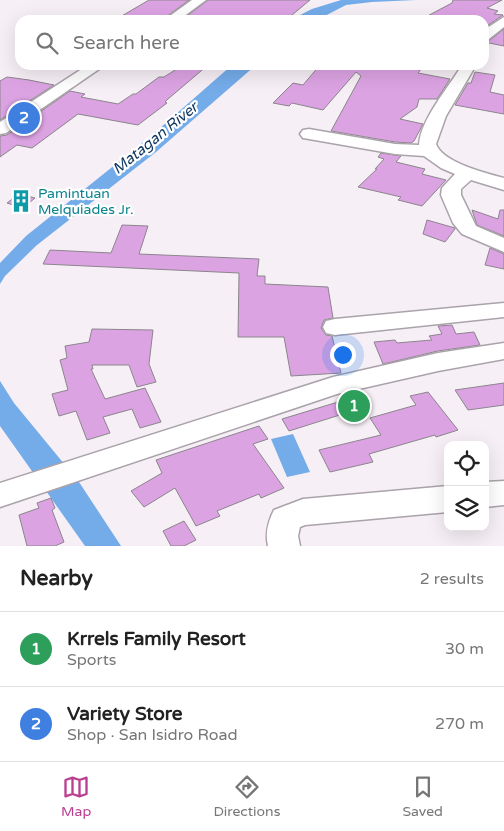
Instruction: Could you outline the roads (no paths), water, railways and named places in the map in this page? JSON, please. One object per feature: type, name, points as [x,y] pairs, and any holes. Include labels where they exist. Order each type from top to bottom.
[{"type":"street","points":[[178,15],[200,0]]},
{"type":"street","points":[[489,32],[504,21]]},
{"type":"street","points":[[0,129],[90,70]]},
{"type":"street","points":[[429,151],[427,145],[432,130],[466,70]]},
{"type":"street","points":[[309,134],[395,150],[429,151],[444,162],[467,173],[504,184]]},
{"type":"street","points":[[467,173],[452,188],[451,195],[463,223],[469,230],[504,246]]},
{"type":"street","points":[[335,327],[504,310]]},
{"type":"street","points":[[0,495],[333,386],[438,362],[504,351]]},
{"type":"street","points":[[489,495],[504,494]]},
{"type":"street","points":[[284,546],[282,536],[285,519],[303,512],[444,499]]},
{"type":"water","points":[[341,0],[416,0],[346,5],[327,15],[300,15],[312,9]]},
{"type":"water","name":"Matagan River","points":[[226,70],[250,70],[156,152],[37,245],[5,276],[0,284],[0,263],[26,236],[151,136]]},
{"type":"water","points":[[0,381],[14,403],[79,482],[121,546],[85,546],[0,426]]},
{"type":"water","points":[[293,434],[310,472],[287,477],[271,439]]},
{"type":"place","name":"Variety Store","points":[[24,118]]},
{"type":"place","name":"Pamintuan Melquiades Jr.","points":[[21,201]]},
{"type":"place","name":"Krrels Family Resort","points":[[354,406]]}]
